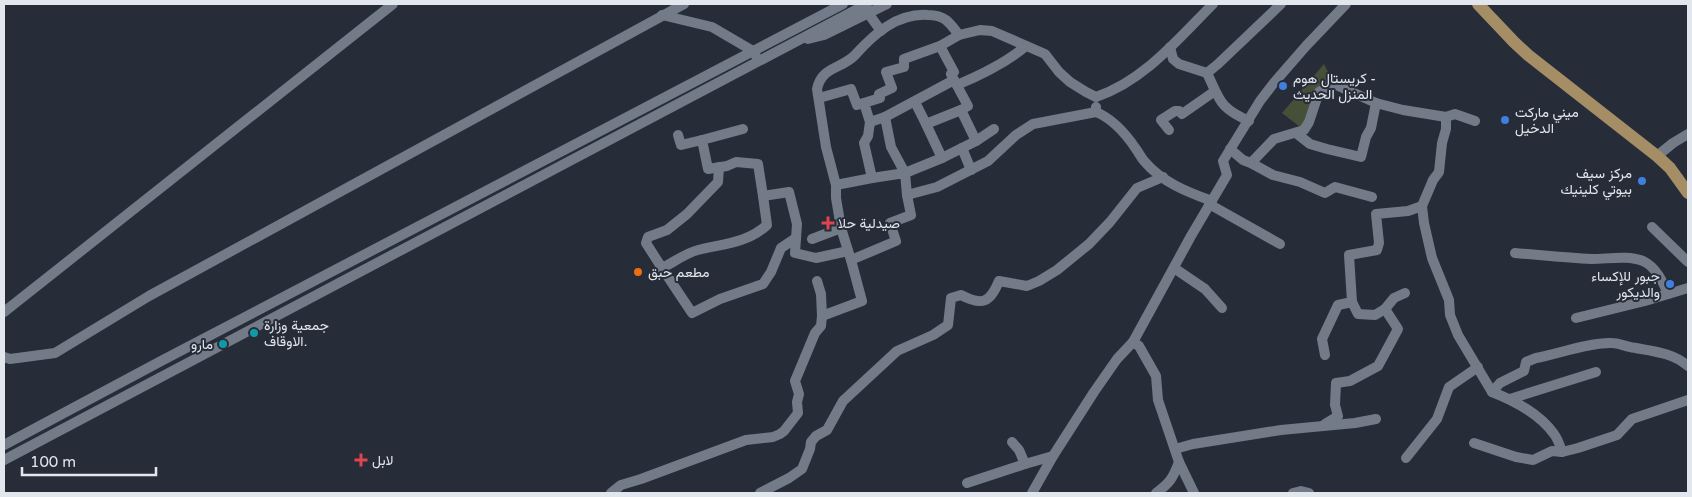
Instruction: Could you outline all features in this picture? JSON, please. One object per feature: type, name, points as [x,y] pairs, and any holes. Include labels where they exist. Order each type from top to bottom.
[{"type":"main road","points":[[1478,4],[1528,55],[1657,156],[1670,168],[1688,193]]},
{"type":"street","points":[[4,312],[393,4]]},
{"type":"street","points":[[4,357],[10,359],[55,353],[149,296],[684,4]]},
{"type":"street","points":[[4,445],[154,364],[843,4]]},
{"type":"street","points":[[4,460],[795,42],[868,8],[887,4]]},
{"type":"street","points":[[819,98],[851,89],[857,105],[880,98],[879,94],[892,88],[886,72],[904,67],[904,59],[940,46],[959,35],[980,30],[992,31],[1045,54],[1059,72],[1070,82],[1096,97],[1116,89],[1131,80],[1170,48],[1213,4]]},
{"type":"street","points":[[1207,73],[1281,4]]},
{"type":"street","points":[[1032,493],[1053,456],[1103,378],[1133,342],[1210,202],[1227,175],[1223,161],[1260,101],[1306,46],[1346,4]]},
{"type":"street","points":[[868,8],[880,31]]},
{"type":"street","points":[[822,316],[862,301],[841,228],[836,198],[836,185],[826,147],[817,90],[819,80],[833,67],[854,56],[861,47],[870,42],[880,31],[904,17],[919,14],[933,15],[946,20],[959,35]]},
{"type":"street","points":[[662,15],[712,26],[753,51],[759,61]]},
{"type":"street","points":[[926,124],[968,106],[951,74],[954,72],[940,46]]},
{"type":"street","points":[[870,122],[956,82],[997,66],[1016,55],[1026,46]]},
{"type":"street","points":[[1170,48],[1173,59],[1179,64],[1207,73],[1224,107],[1248,121]]},
{"type":"street","points":[[1251,163],[1274,139],[1304,130],[1309,122],[1319,92],[1334,84],[1376,103],[1403,110],[1446,117],[1455,114],[1474,121]]},
{"type":"street","points":[[1169,130],[1162,120],[1175,111],[1179,111],[1182,114],[1215,91]]},
{"type":"street","points":[[1096,97],[1096,112]]},
{"type":"street","points":[[915,102],[942,158]]},
{"type":"street","points":[[864,103],[870,122],[868,136],[864,143],[872,178]]},
{"type":"street","points":[[1296,133],[1310,144],[1361,156],[1376,103]]},
{"type":"street","points":[[961,110],[976,141]]},
{"type":"street","points":[[907,195],[936,187],[988,161],[1033,124],[1096,112],[1104,115],[1112,122],[1136,148],[1145,162],[1163,177],[1184,191],[1210,202],[1280,244]]},
{"type":"street","points":[[763,196],[789,192],[797,224],[795,253],[816,258],[850,255],[896,242],[890,223],[911,215],[905,173],[891,147],[885,116]]},
{"type":"street","points":[[1446,117],[1439,172],[1433,180],[1422,206],[1428,244],[1448,300],[1450,315],[1463,346],[1492,392],[1510,399],[1534,413],[1555,435],[1562,452]]},
{"type":"street","points":[[678,135],[682,145],[742,129]]},
{"type":"street","points":[[836,185],[905,173],[942,158],[994,130]]},
{"type":"street","points":[[1657,156],[1672,143],[1688,134]]},
{"type":"street","points":[[662,268],[696,251],[732,244],[758,233],[768,225],[758,164],[736,162],[708,169],[702,140]]},
{"type":"street","points":[[962,148],[970,170]]},
{"type":"street","points":[[1230,149],[1243,160],[1273,175],[1300,182],[1325,193],[1335,188],[1372,196]]},
{"type":"street","points":[[719,167],[718,182],[687,214],[668,230],[648,238],[646,242],[692,313],[720,299],[763,284],[771,272],[781,248],[796,238]]},
{"type":"street","points":[[760,493],[802,469],[811,442],[816,436],[827,430],[843,401],[897,351],[933,335],[948,324],[952,298],[961,295],[973,301],[982,301],[988,299],[994,292],[999,281],[1027,286],[1039,282],[1089,244],[1137,188],[1163,177]]},
{"type":"street","points":[[1405,293],[1394,298],[1385,309],[1375,315],[1358,314],[1352,302],[1349,255],[1377,250],[1379,244],[1376,214],[1408,210],[1422,206]]},
{"type":"street","points":[[1652,227],[1688,262]]},
{"type":"street","points":[[812,238],[841,228]]},
{"type":"street","points":[[1515,252],[1592,259],[1642,260],[1655,271],[1663,282],[1668,294]]},
{"type":"street","points":[[1174,268],[1205,289],[1222,308]]},
{"type":"street","points":[[611,493],[621,485],[746,440],[773,437],[784,431],[798,413],[797,402],[799,394],[795,381],[815,333],[821,326],[821,294],[817,281]]},
{"type":"street","points":[[1576,318],[1688,288]]},
{"type":"street","points":[[1325,355],[1322,339],[1338,305],[1352,302]]},
{"type":"street","points":[[1322,426],[1338,416],[1335,405],[1336,383],[1350,382],[1378,366],[1398,329],[1385,309]]},
{"type":"street","points":[[1133,342],[1139,346],[1156,376],[1158,400],[1179,462],[1186,473],[1194,493]]},
{"type":"street","points":[[1492,392],[1500,383],[1524,371],[1526,362],[1595,345],[1611,343],[1658,351],[1681,360],[1688,366]]},
{"type":"street","points":[[1406,458],[1437,419],[1449,387],[1478,367]]},
{"type":"street","points":[[1510,399],[1596,372]]},
{"type":"street","points":[[1474,443],[1516,457],[1533,460],[1552,451],[1562,452],[1617,435],[1632,419],[1688,400]]},
{"type":"street","points":[[1175,449],[1193,444],[1281,430],[1355,423],[1376,419]]},
{"type":"street","points":[[1012,442],[1019,450],[1025,464]]},
{"type":"street","points":[[968,483],[1053,456]]},
{"type":"street","points":[[1156,493],[1173,479],[1179,462]]},
{"type":"street","points":[[1293,493],[1301,491],[1309,493]]},
{"type":"green space","points":[[1324,64],[1334,84],[1324,89],[1304,130],[1282,113]]},
{"type":"place","name":"كريستال هوم - المنزل الحديث","points":[[1283,86]]},
{"type":"place","name":"ميني ماركت الدخيل","points":[[1505,120]]},
{"type":"place","name":"مركز سيف بيوتي كلينيك","points":[[1642,181]]},
{"type":"place","name":"صيدلية حلا","points":[[828,223]]},
{"type":"place","name":"مطعم حبق","points":[[638,272]]},
{"type":"place","name":"جبور للإكساء والديكور","points":[[1670,284]]},
{"type":"place","name":"جمعية وزارة الاوقاف.","points":[[254,333]]},
{"type":"place","name":"مارو","points":[[223,344]]},
{"type":"place","name":"لابل","points":[[361,460]]}]
